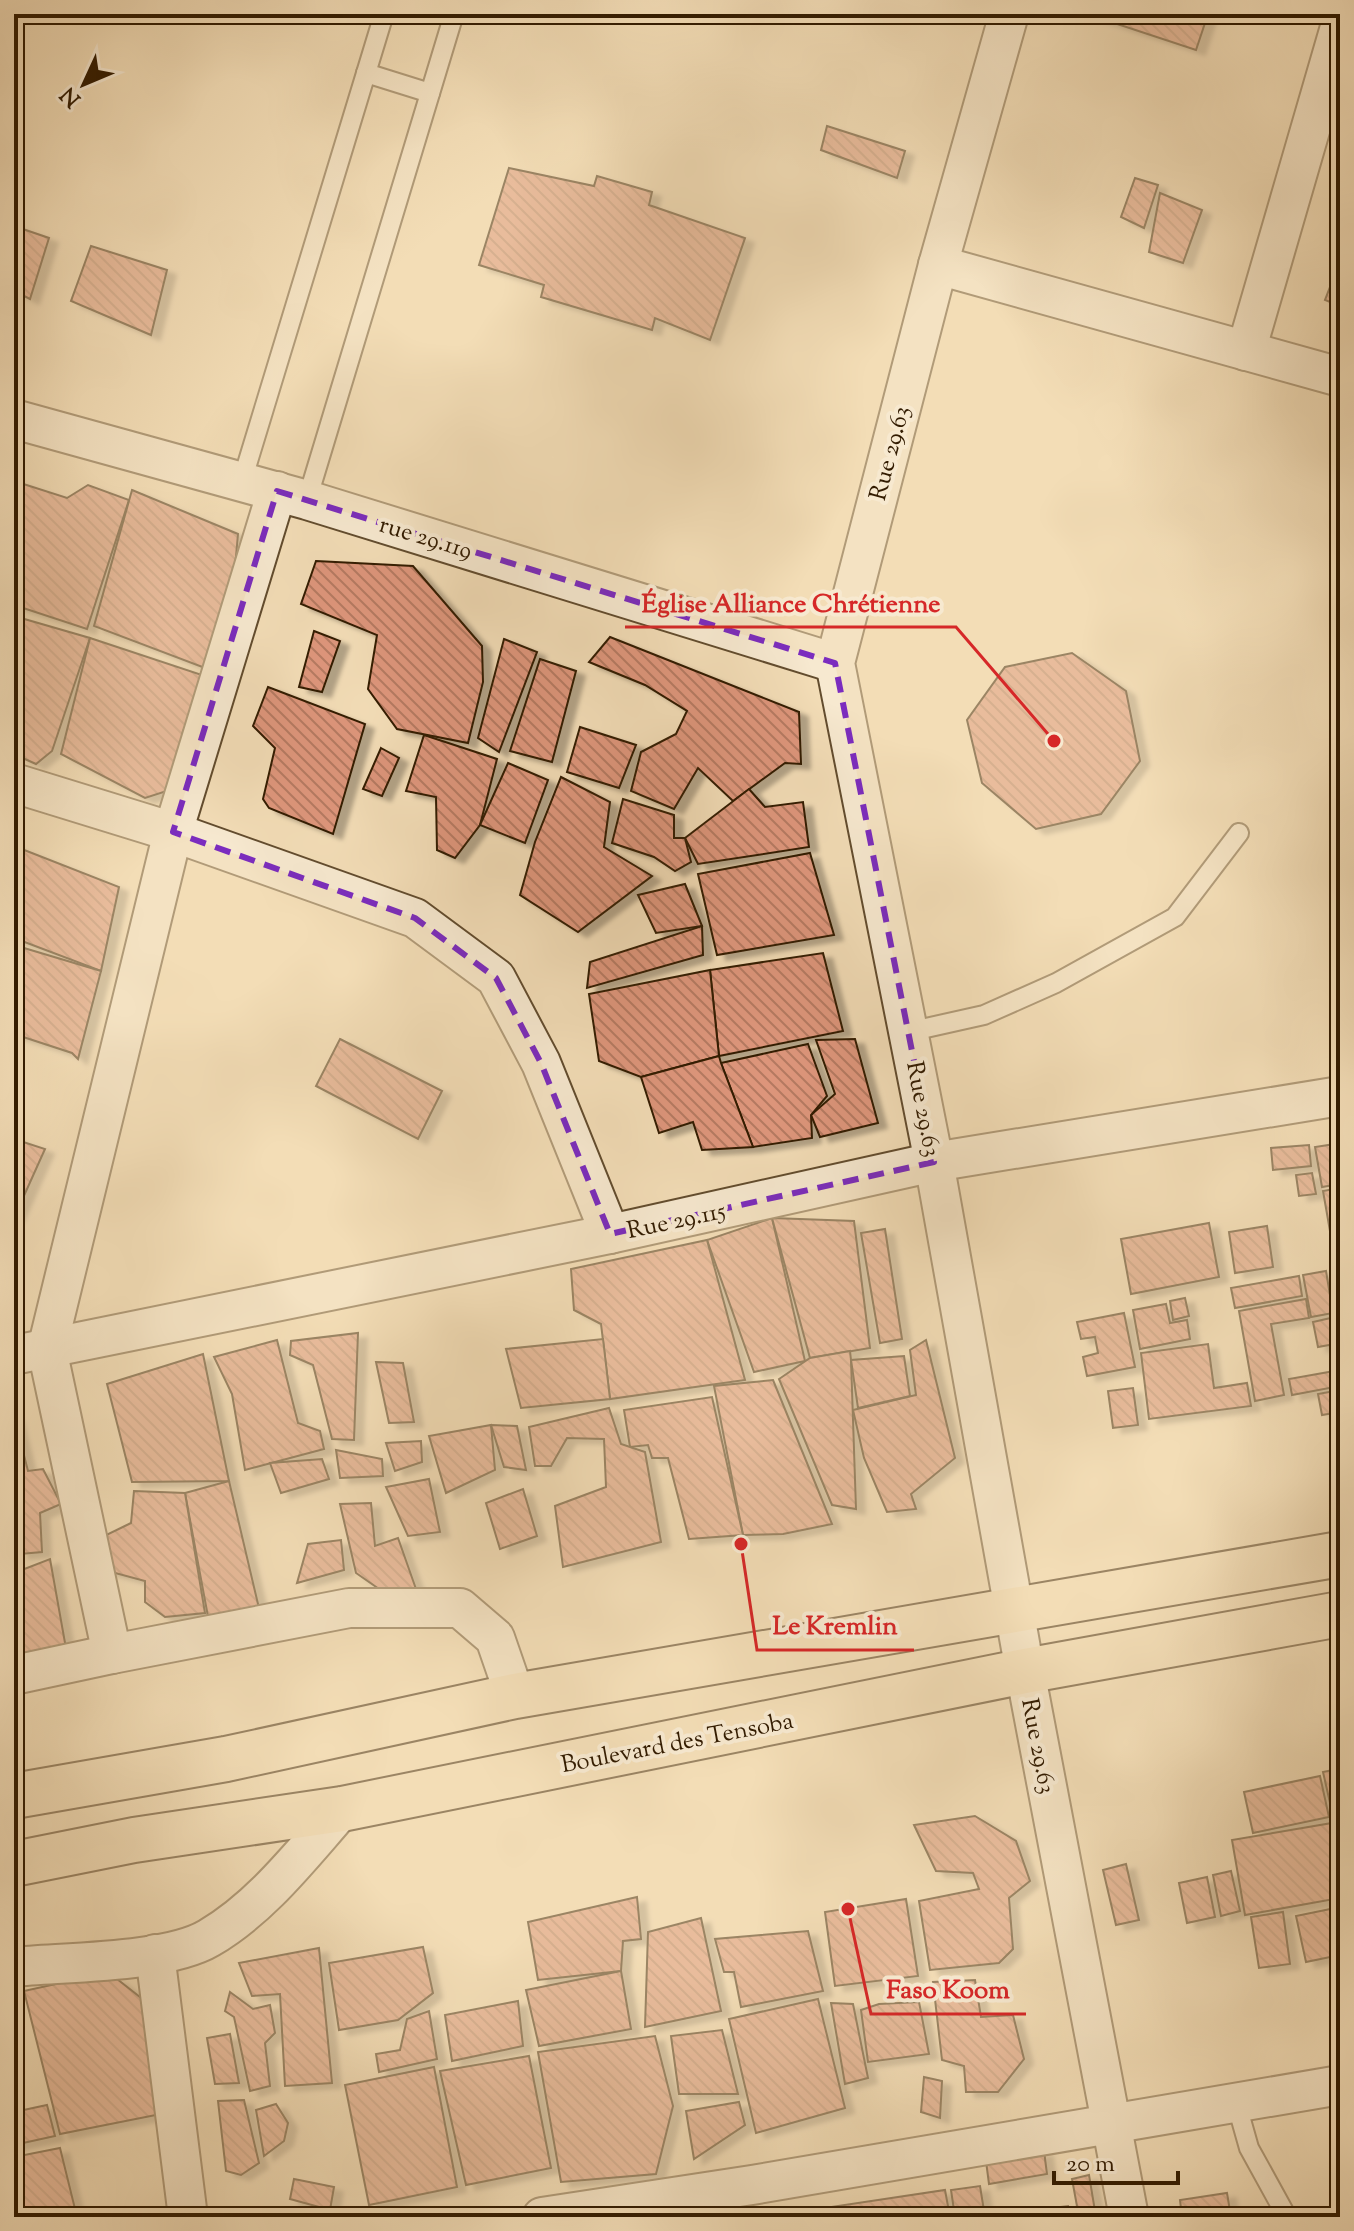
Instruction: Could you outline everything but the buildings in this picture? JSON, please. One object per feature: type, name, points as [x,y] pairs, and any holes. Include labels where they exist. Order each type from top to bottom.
[{"type":"main road","points":[[14,1796],[226,1759],[515,1696],[1016,1613],[1340,1554]]},
{"type":"main road","name":"Boulevard des Tensoba","points":[[14,1864],[134,1840],[342,1809],[1025,1671],[1340,1614]]},
{"type":"street","name":"Rue 29.63","points":[[1009,14],[938,265],[835,663],[934,1162],[1025,1671],[1129,2217]]},
{"type":"street","points":[[1246,351],[1340,27]]},
{"type":"street","points":[[938,265],[1340,377]]},
{"type":"street","name":"rue 29.119","points":[[14,419],[275,491],[835,663]]},
{"type":"street","points":[[112,1654],[31,1352],[173,832],[275,491]]},
{"type":"street","points":[[14,783],[173,832],[415,918],[496,978],[541,1063],[610,1234]]},
{"type":"street","name":"Rue 29.115","points":[[31,1352],[610,1234],[934,1162],[1340,1096]]},
{"type":"street","points":[[14,1675],[349,1608],[460,1608],[495,1638],[515,1696]]},
{"type":"street","points":[[14,1967],[155,1954],[208,1939],[270,1890],[342,1809]]},
{"type":"street","points":[[155,1954],[188,2217]]},
{"type":"street","points":[[542,2217],[754,2201],[1111,2123],[1340,2085]]},
{"type":"lane","points":[[275,491],[366,73],[384,14]]},
{"type":"lane","points":[[275,491],[430,93],[454,14]]},
{"type":"lane","points":[[366,73],[430,93]]},
{"type":"lane","points":[[908,1032],[984,1015],[1056,983],[1175,917],[1239,833]]},
{"type":"lane","points":[[1236,2102],[1249,2148],[1287,2217]]},
{"type":"highlighted area","points":[[277,491],[835,663],[934,1162],[610,1234],[541,1063],[496,978],[415,918],[173,832]]},
{"type":"place","name":"Église Alliance Chrétienne","points":[[1054,741]]},
{"type":"place","name":"Le Kremlin","points":[[741,1544]]},
{"type":"place","name":"Faso Koom","points":[[848,1909]]}]
